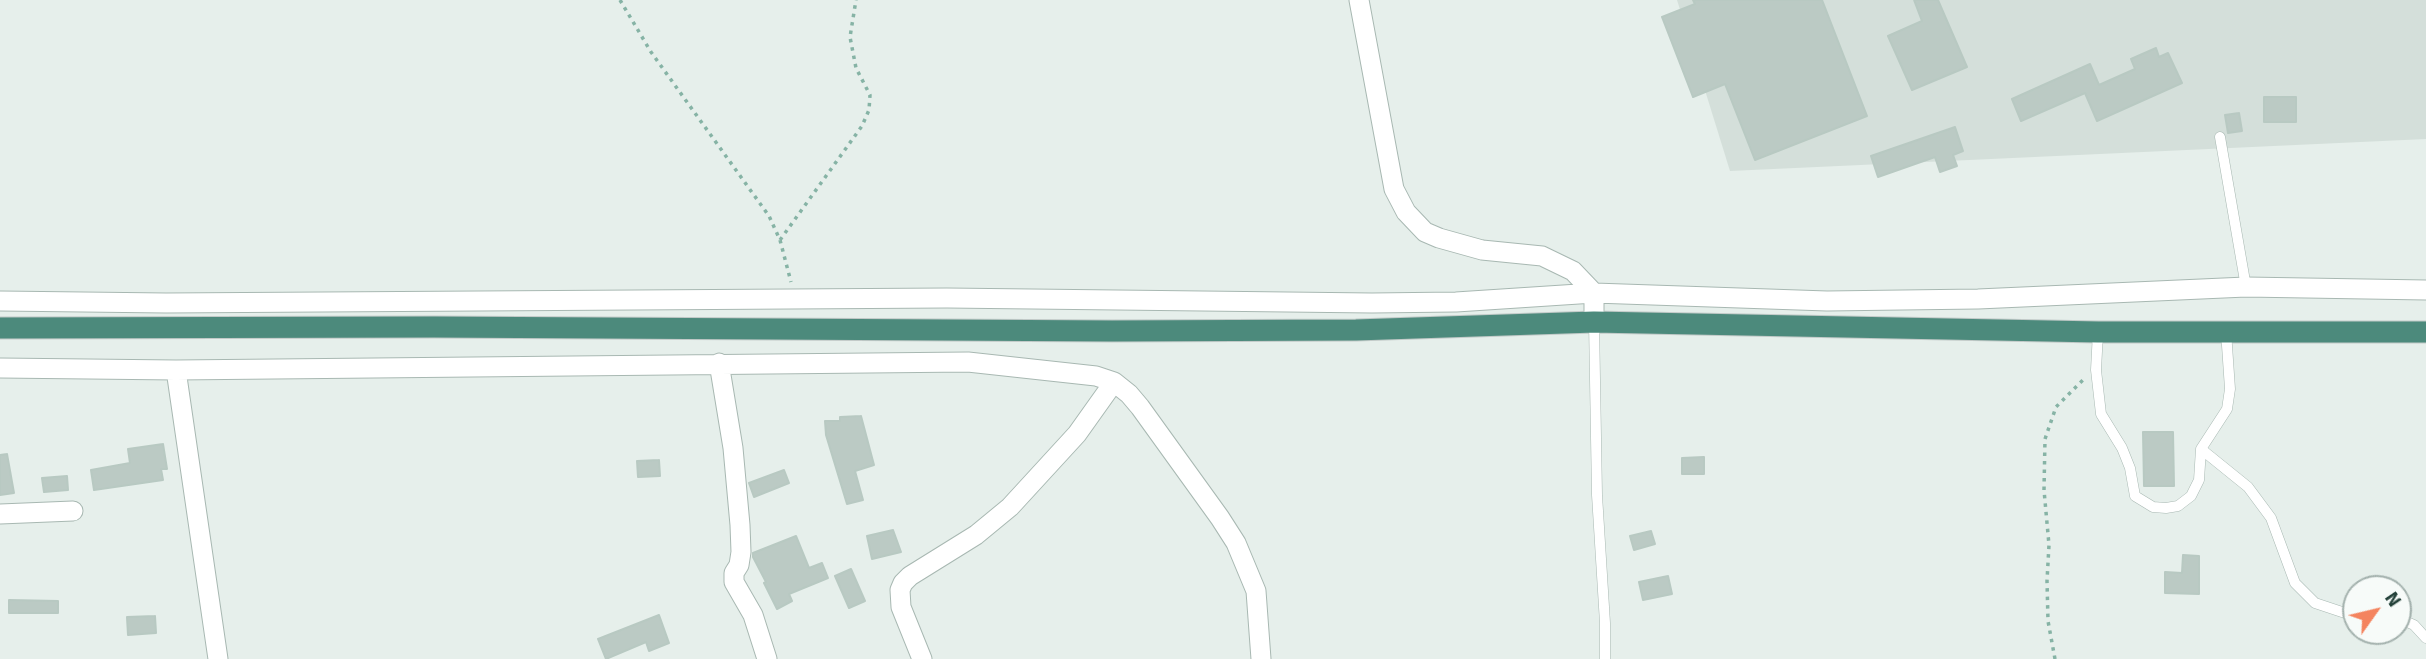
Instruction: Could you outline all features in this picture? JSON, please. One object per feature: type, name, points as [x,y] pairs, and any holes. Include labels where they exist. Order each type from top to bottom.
[{"type":"highway","points":[[0,328],[434,327],[1112,331],[1356,330],[1594,322],[2098,331],[2426,332]]},
{"type":"street","points":[[1359,0],[1394,189],[1406,212],[1425,232],[1439,238],[1482,250],[1542,256],[1573,271],[1594,293],[1594,322]]},
{"type":"street","points":[[0,301],[180,303],[794,298],[1372,303],[1457,302],[1594,293],[1827,301],[2005,298],[2246,287],[2426,290]]},
{"type":"street","points":[[0,368],[176,370],[968,362],[1096,376],[1114,382],[1140,407],[1236,543],[1256,591],[1261,659]]},
{"type":"street","points":[[719,363],[733,448],[740,525],[741,552],[734,582],[753,615],[766,659]]},
{"type":"street","points":[[176,370],[218,659]]},
{"type":"street","points":[[922,659],[901,607],[900,590],[903,583],[976,535],[1010,507],[1077,433],[1114,382]]},
{"type":"street","points":[[0,514],[73,511]]},
{"type":"lane","points":[[2220,137],[2246,287]]},
{"type":"lane","points":[[1594,322],[1597,495],[1605,659]]},
{"type":"lane","points":[[2098,331],[2096,370],[2101,414],[2122,448],[2130,468],[2133,490],[2141,502],[2166,508],[2178,506],[2191,496],[2199,480],[2201,449],[2227,409],[2230,388],[2226,331]]},
{"type":"lane","points":[[2201,449],[2248,487],[2271,519],[2295,583],[2315,603],[2342,612]]},
{"type":"lane","points":[[2412,624],[2426,638]]},
{"type":"path","points":[[620,0],[652,52],[769,216],[780,240],[794,298]]},
{"type":"path","points":[[780,240],[862,126],[869,110],[870,95],[856,68],[851,45],[851,25],[856,0]]},
{"type":"path","points":[[2055,659],[2047,581],[2049,545],[2044,490],[2045,439],[2056,407],[2096,370]]},
{"type":"shaded area","points":[[1677,0],[2426,0],[2426,139],[1730,171]]},
{"type":"building","points":[[1693,0],[1822,0],[1867,116],[1755,160],[1725,84],[1693,97],[1662,17],[1695,4]]},
{"type":"building","points":[[1914,0],[1938,0],[1967,67],[1912,90],[1888,36],[1922,21]]},
{"type":"building","points":[[2156,48],[2159,57],[2168,53],[2182,83],[2097,121],[2085,93],[2021,121],[2012,99],[2090,64],[2099,85],[2135,69],[2131,59]]},
{"type":"building","points":[[2264,97],[2296,97],[2296,122],[2264,122]]},
{"type":"building","points":[[2239,113],[2242,131],[2228,133],[2225,115]]},
{"type":"building","points":[[1955,127],[1963,151],[1953,155],[1957,166],[1940,172],[1935,157],[1878,177],[1871,156]]},
{"type":"building","points":[[861,416],[874,465],[855,471],[863,500],[847,504],[826,435],[825,421]]},
{"type":"building","points":[[2143,432],[2173,432],[2174,486],[2144,486]]},
{"type":"building","points":[[163,444],[167,469],[161,469],[163,480],[94,490],[91,470],[130,463],[128,449]]},
{"type":"building","points":[[7,454],[14,493],[0,495],[0,455]]},
{"type":"building","points":[[1704,457],[1704,474],[1682,474],[1682,458]]},
{"type":"building","points":[[659,460],[660,476],[638,477],[637,461]]},
{"type":"building","points":[[784,470],[789,483],[754,497],[749,483]]},
{"type":"building","points":[[67,476],[68,490],[44,492],[42,478]]},
{"type":"building","points":[[893,530],[901,552],[872,559],[867,536]]},
{"type":"building","points":[[1651,531],[1655,544],[1634,550],[1630,536]]},
{"type":"building","points":[[796,536],[809,568],[822,563],[828,578],[789,594],[792,601],[777,609],[753,553]]},
{"type":"building","points":[[2183,555],[2199,556],[2199,594],[2165,593],[2165,572],[2182,573]]},
{"type":"building","points":[[851,569],[865,601],[849,608],[835,576]]},
{"type":"building","points":[[1668,576],[1672,594],[1643,600],[1639,582]]},
{"type":"building","points":[[9,600],[58,601],[58,613],[9,613]]},
{"type":"building","points":[[659,615],[669,643],[649,651],[646,642],[606,659],[598,639]]},
{"type":"building","points":[[155,616],[156,633],[128,635],[127,617]]}]
